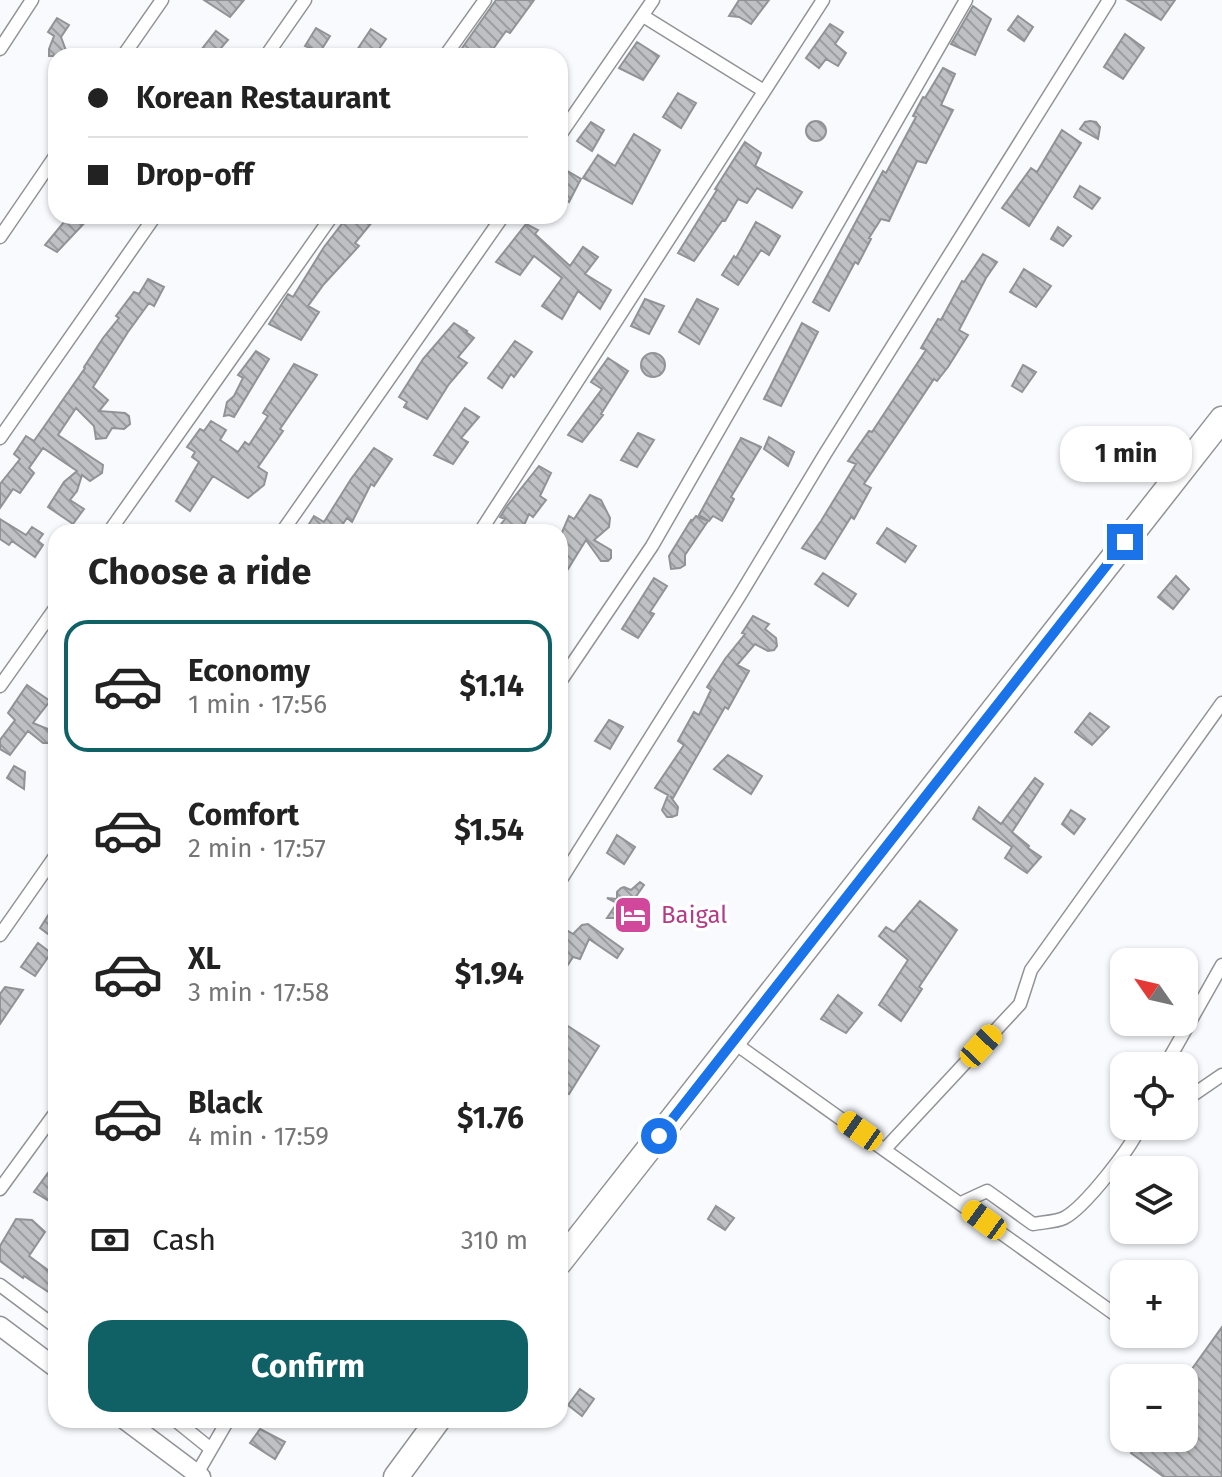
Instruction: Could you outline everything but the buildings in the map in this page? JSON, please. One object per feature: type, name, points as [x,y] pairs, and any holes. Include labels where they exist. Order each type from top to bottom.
[{"type":"highway","points":[[568,1252],[1222,419]]},
{"type":"highway","points":[[396,1477],[432,1428]]},
{"type":"street","points":[[0,49],[32,0]]},
{"type":"street","points":[[129,48],[162,0]]},
{"type":"street","points":[[272,48],[305,0]]},
{"type":"street","points":[[451,48],[485,0]]},
{"type":"street","points":[[568,124],[653,0]]},
{"type":"street","points":[[485,524],[823,0]]},
{"type":"street","points":[[568,670],[652,546],[966,0]]},
{"type":"street","points":[[568,868],[1109,0]]},
{"type":"street","points":[[643,16],[764,91]]},
{"type":"street","points":[[0,237],[48,167]]},
{"type":"street","points":[[0,438],[149,224]]},
{"type":"street","points":[[115,524],[326,224]]},
{"type":"street","points":[[288,524],[497,224]]},
{"type":"street","points":[[0,686],[48,618]]},
{"type":"street","points":[[885,1149],[1020,1004],[1031,970],[1222,703]]},
{"type":"street","points":[[0,935],[48,866]]},
{"type":"street","points":[[1173,1052],[1222,965]]},
{"type":"street","points":[[733,1042],[1110,1311]]},
{"type":"street","points":[[1198,1091],[1222,1075]]},
{"type":"street","points":[[0,1189],[48,1123]]},
{"type":"street","points":[[961,1203],[987,1191],[1033,1224],[1065,1218],[1091,1194],[1135,1140]]},
{"type":"street","points":[[0,1285],[48,1321]]},
{"type":"street","points":[[0,1326],[48,1362]]},
{"type":"street","points":[[135,1428],[198,1476],[223,1428]]},
{"type":"street","points":[[185,1428],[211,1449]]},
{"type":"place","name":"Baigal","points":[[633,915]]},
{"type":"route","points":[[659,1136],[1125,542]]}]
